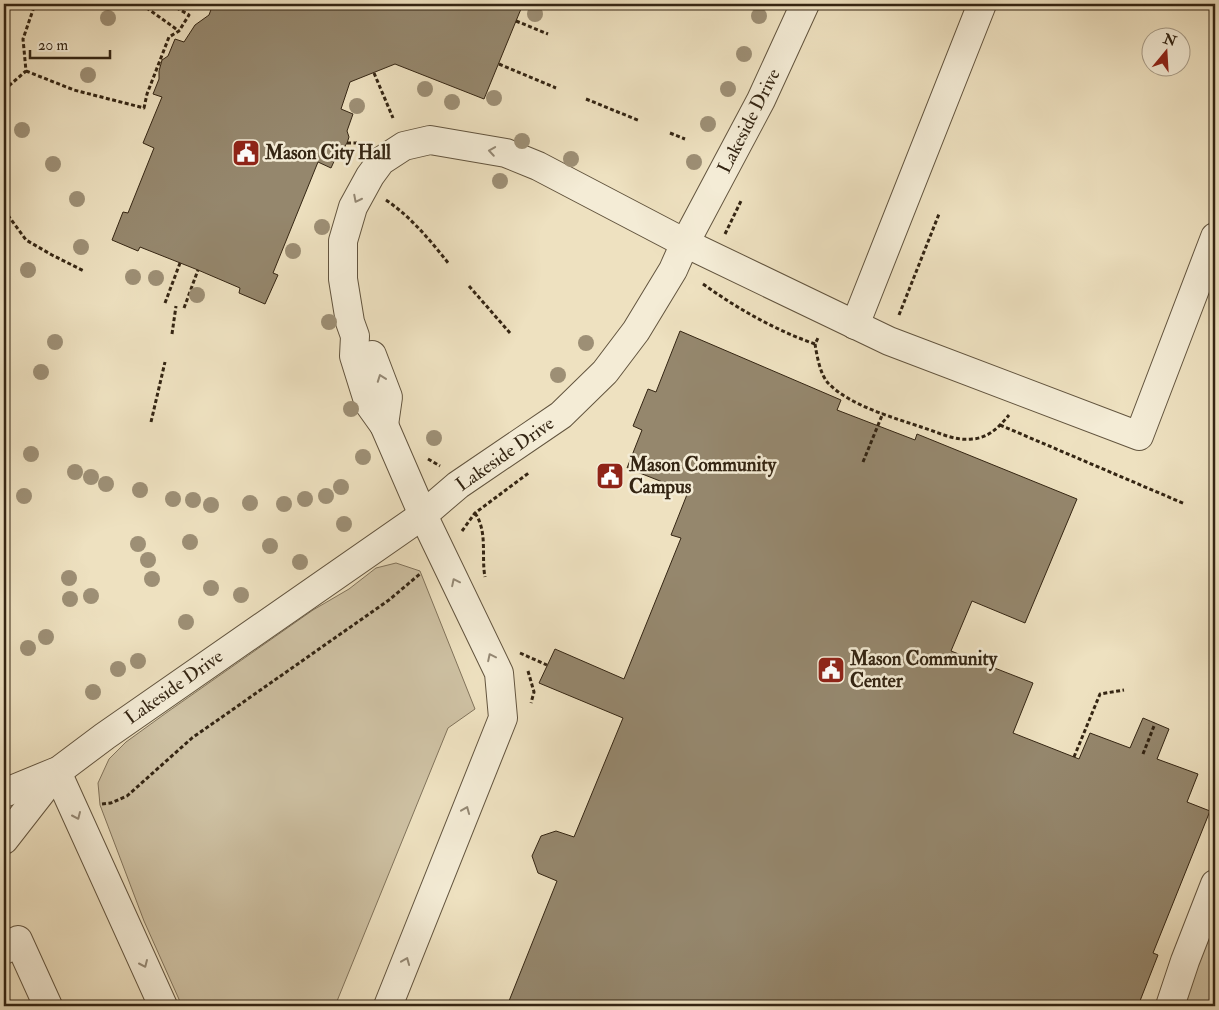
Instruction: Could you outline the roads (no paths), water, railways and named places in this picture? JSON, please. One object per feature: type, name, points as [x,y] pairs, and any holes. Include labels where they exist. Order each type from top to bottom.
[{"type":"street","name":"Lakeside Drive","points":[[4,840],[57,772],[105,736],[423,515],[458,485],[562,415],[605,372],[636,332],[673,270],[685,243],[760,100],[805,4]]},
{"type":"street","points":[[855,325],[982,4]]},
{"type":"street","points":[[388,1006],[503,718],[499,673],[423,515],[384,426],[369,404],[354,356],[355,336],[350,322],[343,279],[343,242],[353,207],[361,190],[381,161],[404,146],[430,140],[506,153],[538,166],[685,243],[889,341],[1139,436],[1215,238]]},
{"type":"street","name":"Lakeside Drive","points":[[4,793],[57,772]]},
{"type":"street","points":[[57,772],[163,1006]]},
{"type":"street","points":[[1170,1006],[1215,884]]},
{"type":"street","points":[[4,950],[18,940],[48,1006]]},
{"type":"place","name":"Mason City Hall","points":[[246,153]]},
{"type":"place","name":"Mason Community Campus","points":[[610,476]]},
{"type":"place","name":"Mason Community Center","points":[[831,670]]}]
